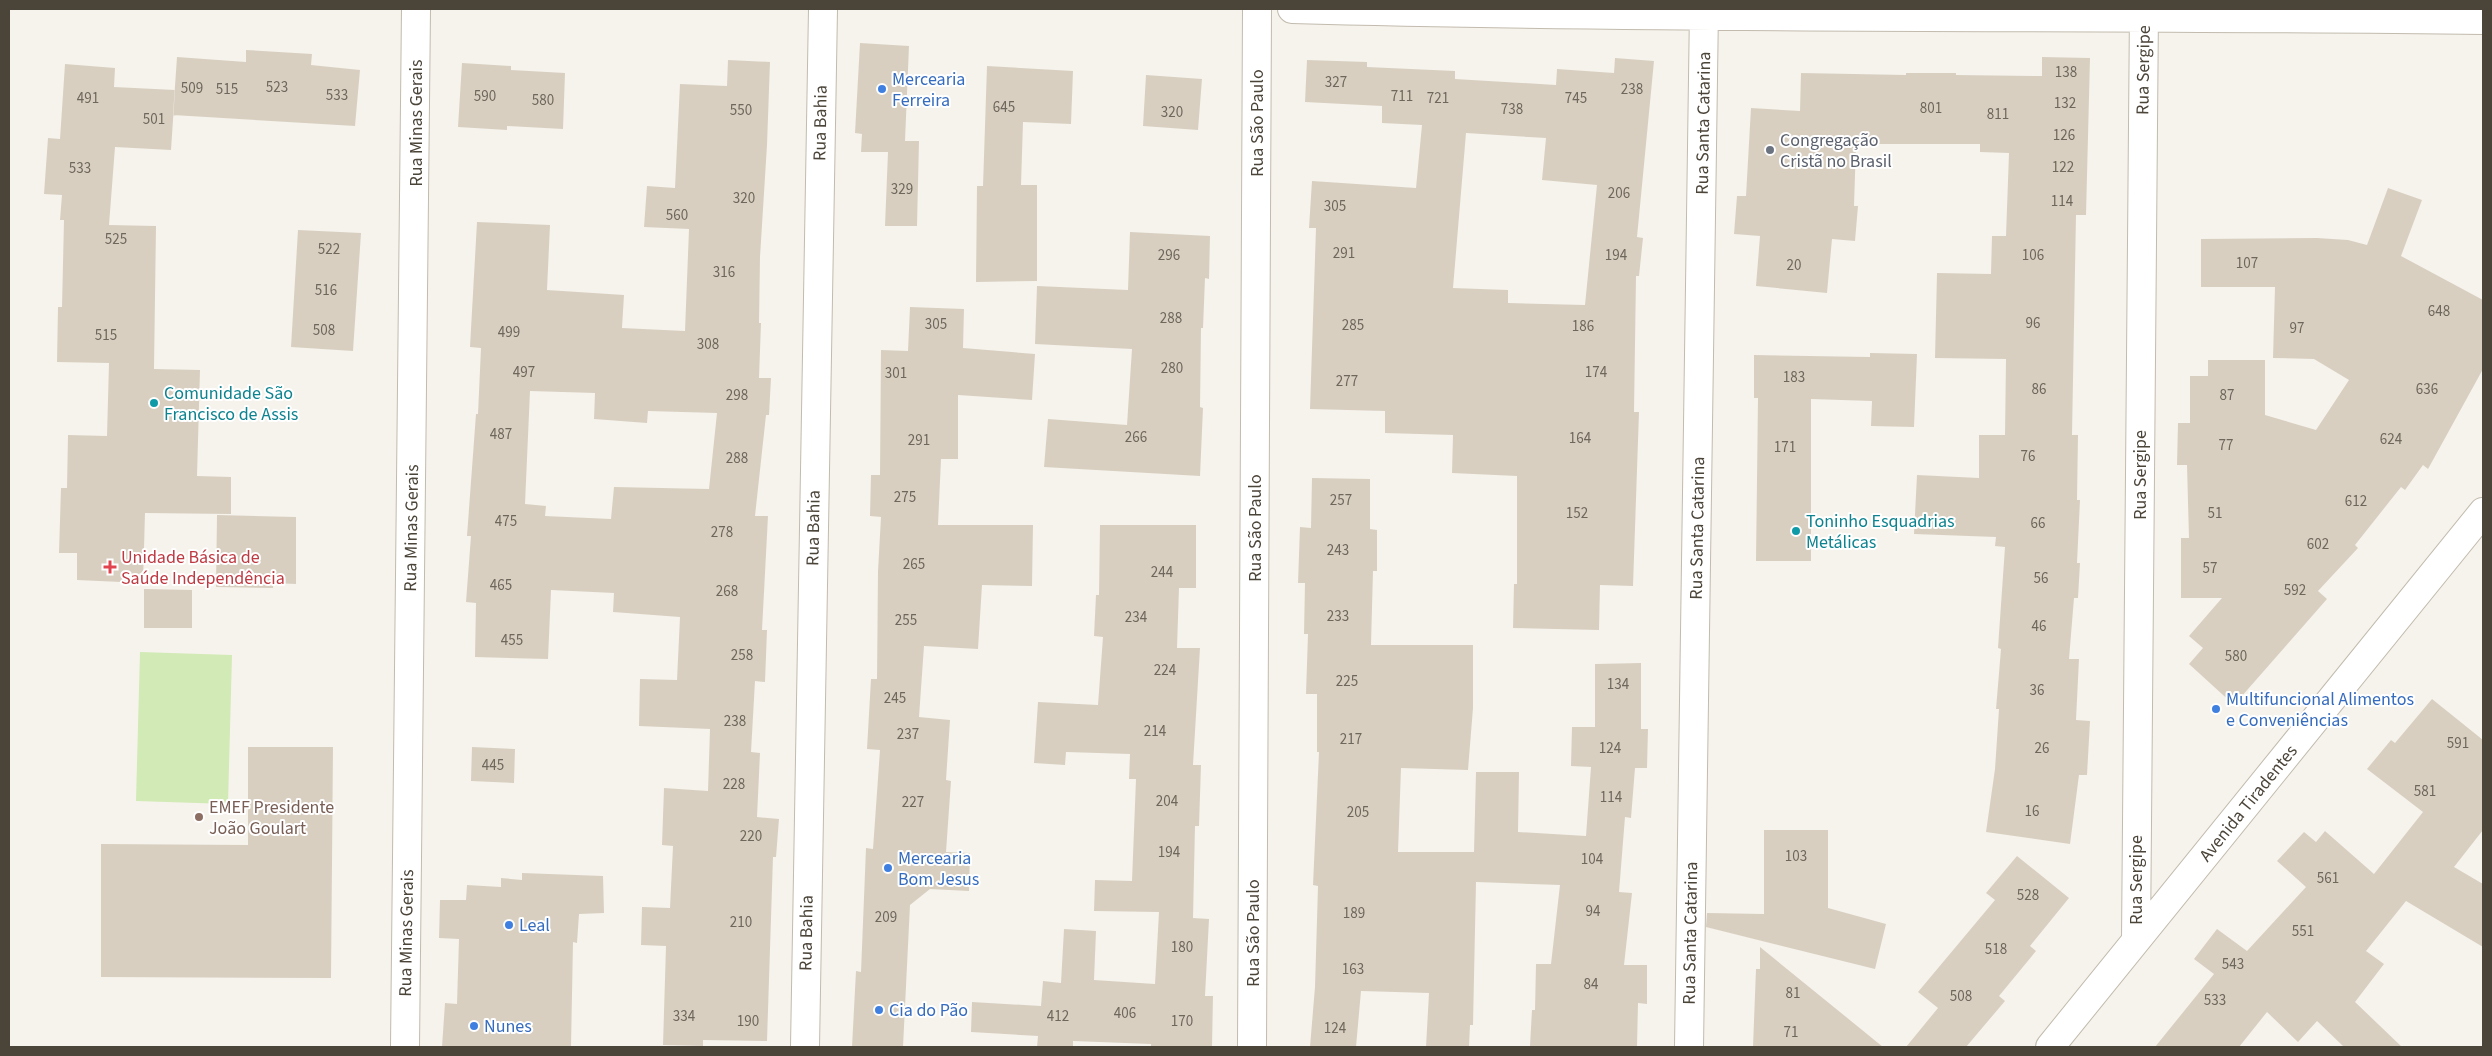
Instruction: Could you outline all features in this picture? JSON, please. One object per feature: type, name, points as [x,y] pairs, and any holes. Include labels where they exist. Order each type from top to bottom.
[{"type":"street","name":"Rua Minas Gerais","points":[[405,1047],[416,9]]},
{"type":"street","name":"Rua Bahia","points":[[804,1047],[823,9]]},
{"type":"street","name":"Rua São Paulo","points":[[1252,1047],[1257,9]]},
{"type":"street","points":[[1292,9],[1704,13],[2144,12],[2483,20]]},
{"type":"street","name":"Rua Sergipe","points":[[2136,940],[2144,12]]},
{"type":"street","name":"Rua Santa Catarina","points":[[1689,1047],[1704,13]]},
{"type":"street","name":"Avenida Tiradentes","points":[[2050,1047],[2483,512]]},
{"type":"green space","points":[[140,652],[232,655],[228,804],[136,801]]},
{"type":"building","points":[[860,43],[909,46],[905,141],[919,141],[917,226],[885,226],[888,152],[861,152],[862,134],[855,133]]},
{"type":"building","points":[[246,50],[312,54],[311,65],[360,70],[355,126],[173,115],[177,57],[246,62]]},
{"type":"building","points":[[2042,57],[2090,58],[2086,215],[2076,215],[2072,435],[2078,435],[2077,500],[2080,500],[2077,563],[2080,563],[2078,598],[2074,598],[2069,659],[2079,659],[2076,720],[2090,721],[2087,775],[2079,775],[2070,844],[1986,832],[1995,769],[1999,709],[1996,709],[2001,649],[1998,648],[2005,547],[1995,546],[1996,537],[1914,534],[1917,475],[1979,478],[1979,435],[2005,435],[2006,359],[1935,358],[1937,273],[1991,274],[1992,236],[2006,236],[2009,153],[1980,152],[1980,144],[1856,144],[1854,206],[1858,206],[1855,241],[1832,239],[1827,293],[1756,286],[1760,236],[1734,234],[1737,196],[1746,196],[1751,108],[1800,111],[1801,73],[1906,75],[1906,73],[1956,73],[1956,75],[2042,76]]},
{"type":"building","points":[[1615,58],[1654,61],[1637,237],[1643,238],[1639,276],[1636,276],[1634,412],[1639,412],[1633,586],[1600,585],[1599,630],[1513,628],[1514,584],[1517,584],[1517,476],[1452,473],[1453,435],[1385,433],[1385,411],[1310,409],[1316,228],[1309,228],[1312,181],[1416,188],[1422,125],[1382,123],[1382,106],[1305,102],[1307,60],[1367,62],[1367,67],[1455,71],[1455,79],[1556,85],[1557,69],[1614,73]],"holes":[[[1466,133],[1546,138],[1542,180],[1597,185],[1585,305],[1508,303],[1508,290],[1453,288]]]},
{"type":"building","points":[[728,60],[770,62],[760,257],[759,323],[761,323],[759,378],[771,378],[769,415],[766,415],[755,516],[768,516],[762,630],[767,630],[765,682],[755,681],[751,752],[760,753],[757,817],[779,819],[776,857],[773,857],[767,1041],[703,1040],[703,1046],[663,1045],[666,946],[641,945],[642,907],[670,908],[673,846],[662,845],[664,788],[708,791],[710,729],[639,726],[640,679],[677,680],[680,617],[613,612],[614,593],[551,590],[548,659],[475,657],[476,603],[466,602],[471,536],[467,536],[476,414],[478,414],[481,348],[470,347],[477,222],[550,225],[547,290],[624,295],[622,328],[685,331],[689,229],[644,227],[647,186],[675,188],[680,84],[727,86]],"holes":[[[530,391],[595,393],[594,419],[647,423],[648,411],[717,413],[709,489],[614,487],[611,519],[545,516],[546,506],[525,504]]]},
{"type":"building","points":[[462,63],[511,66],[511,70],[565,73],[563,129],[507,126],[507,130],[458,127]]},
{"type":"building","points":[[65,64],[115,68],[114,87],[175,90],[171,150],[115,147],[109,225],[156,226],[154,369],[200,370],[197,476],[231,477],[231,514],[145,513],[143,583],[77,580],[77,553],[59,553],[61,488],[67,488],[68,435],[107,436],[109,363],[57,362],[58,307],[62,307],[64,220],[60,220],[62,195],[44,194],[48,138],[60,139]]},
{"type":"building","points":[[987,66],[1073,71],[1071,124],[1023,122],[1021,185],[1037,185],[1037,281],[976,282],[977,186],[983,186]]},
{"type":"building","points":[[1146,75],[1202,79],[1198,130],[1143,126]]},
{"type":"building","points":[[2388,188],[2422,200],[2401,256],[2483,300],[2483,369],[2428,469],[2423,465],[2405,490],[2401,487],[2355,545],[2358,548],[2318,591],[2327,599],[2234,705],[2189,664],[2203,648],[2189,636],[2222,598],[2181,598],[2181,538],[2189,538],[2187,465],[2177,465],[2178,423],[2190,423],[2190,376],[2208,376],[2208,360],[2265,360],[2265,415],[2316,430],[2349,380],[2314,359],[2273,358],[2275,287],[2201,287],[2201,239],[2317,238],[2348,240],[2367,245]]},
{"type":"building","points":[[298,230],[361,233],[353,351],[291,347]]},
{"type":"building","points":[[1130,232],[1210,236],[1209,279],[1205,278],[1203,328],[1201,328],[1200,407],[1203,408],[1200,476],[1044,467],[1048,419],[1127,425],[1132,349],[1035,344],[1037,286],[1128,290]]},
{"type":"building","points":[[910,307],[964,309],[963,348],[1035,354],[1032,400],[958,395],[958,459],[941,459],[938,525],[1033,525],[1032,586],[982,585],[978,649],[924,646],[919,717],[950,720],[946,780],[951,781],[946,852],[970,853],[969,891],[930,889],[910,905],[903,1047],[852,1047],[856,971],[861,972],[866,848],[873,849],[880,750],[867,749],[871,679],[877,679],[878,571],[881,517],[870,516],[871,475],[880,475],[881,350],[908,351]]},
{"type":"building","points":[[1870,353],[1917,354],[1914,427],[1871,426],[1872,401],[1811,399],[1811,561],[1756,561],[1758,398],[1754,398],[1754,355],[1870,357]]},
{"type":"building","points":[[1312,478],[1370,479],[1370,529],[1377,530],[1377,571],[1373,571],[1371,645],[1473,645],[1473,708],[1468,770],[1401,768],[1398,852],[1474,852],[1476,772],[1519,772],[1518,832],[1586,836],[1591,767],[1571,766],[1572,727],[1595,727],[1595,664],[1641,663],[1641,729],[1648,729],[1647,768],[1635,768],[1631,818],[1625,817],[1619,892],[1632,893],[1624,965],[1647,965],[1647,1004],[1638,1003],[1637,1047],[1530,1046],[1532,1010],[1535,1010],[1536,964],[1551,964],[1560,885],[1476,882],[1473,1025],[1470,1025],[1469,1047],[1426,1047],[1429,993],[1361,991],[1356,1047],[1310,1047],[1315,987],[1318,886],[1313,885],[1319,752],[1317,752],[1317,694],[1306,694],[1308,634],[1304,634],[1305,583],[1298,583],[1300,527],[1311,528]]},
{"type":"building","points":[[217,515],[296,517],[296,584],[273,583],[273,588],[216,587]]},
{"type":"building","points":[[1100,525],[1196,525],[1196,588],[1179,588],[1177,648],[1200,648],[1193,765],[1201,765],[1199,826],[1195,826],[1193,918],[1209,919],[1205,996],[1213,996],[1212,1047],[1151,1047],[1151,1044],[1073,1041],[1073,1047],[1037,1047],[1038,1036],[971,1032],[972,1002],[1041,1006],[1043,981],[1061,983],[1064,929],[1096,931],[1094,980],[1155,984],[1159,912],[1094,911],[1095,880],[1132,881],[1136,779],[1129,779],[1130,754],[1066,752],[1065,765],[1034,763],[1038,702],[1098,705],[1103,637],[1094,636],[1096,595],[1099,595]]},
{"type":"building","points":[[144,589],[192,590],[192,628],[144,628]]},
{"type":"building","points":[[2432,699],[2483,740],[2483,830],[2454,867],[2483,884],[2483,947],[2406,901],[2366,951],[2384,964],[2355,1002],[2402,1047],[2344,1047],[2317,1021],[2298,1042],[2267,1012],[2239,1047],[2155,1047],[2214,974],[2194,959],[2217,929],[2247,951],[2306,887],[2277,861],[2304,832],[2316,842],[2325,831],[2374,874],[2423,812],[2367,769],[2391,740],[2395,743]]},
{"type":"building","points":[[248,747],[333,747],[331,978],[101,977],[101,844],[248,845]]},
{"type":"building","points":[[472,747],[515,749],[514,783],[471,781]]},
{"type":"building","points":[[1764,830],[1828,830],[1828,908],[1886,924],[1875,969],[1706,927],[1707,913],[1764,914]]},
{"type":"building","points":[[2017,856],[2069,898],[2030,946],[2036,951],[1999,996],[2005,1001],[1966,1047],[1906,1047],[1938,1008],[1918,992],[1995,900],[1986,893]]},
{"type":"building","points":[[522,873],[603,876],[604,913],[579,914],[577,943],[573,942],[571,1047],[442,1047],[445,1003],[457,1004],[459,939],[439,938],[440,900],[466,900],[467,885],[501,887],[501,878],[522,880]]},
{"type":"building","points":[[1760,947],[1883,1047],[1753,1047],[1756,969],[1760,969]]},
{"type":"place","name":"Mercearia Ferreira","points":[[882,89]]},
{"type":"place","name":"Congregação Cristã no Brasil","points":[[1770,150]]},
{"type":"place","name":"Comunidade São Francisco de Assis","points":[[154,403]]},
{"type":"place","name":"Toninho Esquadrias Metálicas","points":[[1796,531]]},
{"type":"place","name":"Unidade Básica de Saúde Independência","points":[[110,567]]},
{"type":"place","name":"Multifuncional Alimentos e Conveniências","points":[[2216,709]]},
{"type":"place","name":"EMEF Presidente João Goulart","points":[[199,817]]},
{"type":"place","name":"Mercearia Bom Jesus","points":[[888,868]]},
{"type":"place","name":"Leal","points":[[509,925]]},
{"type":"place","name":"Cia do Pão","points":[[879,1010]]},
{"type":"place","name":"Nunes","points":[[474,1026]]}]
